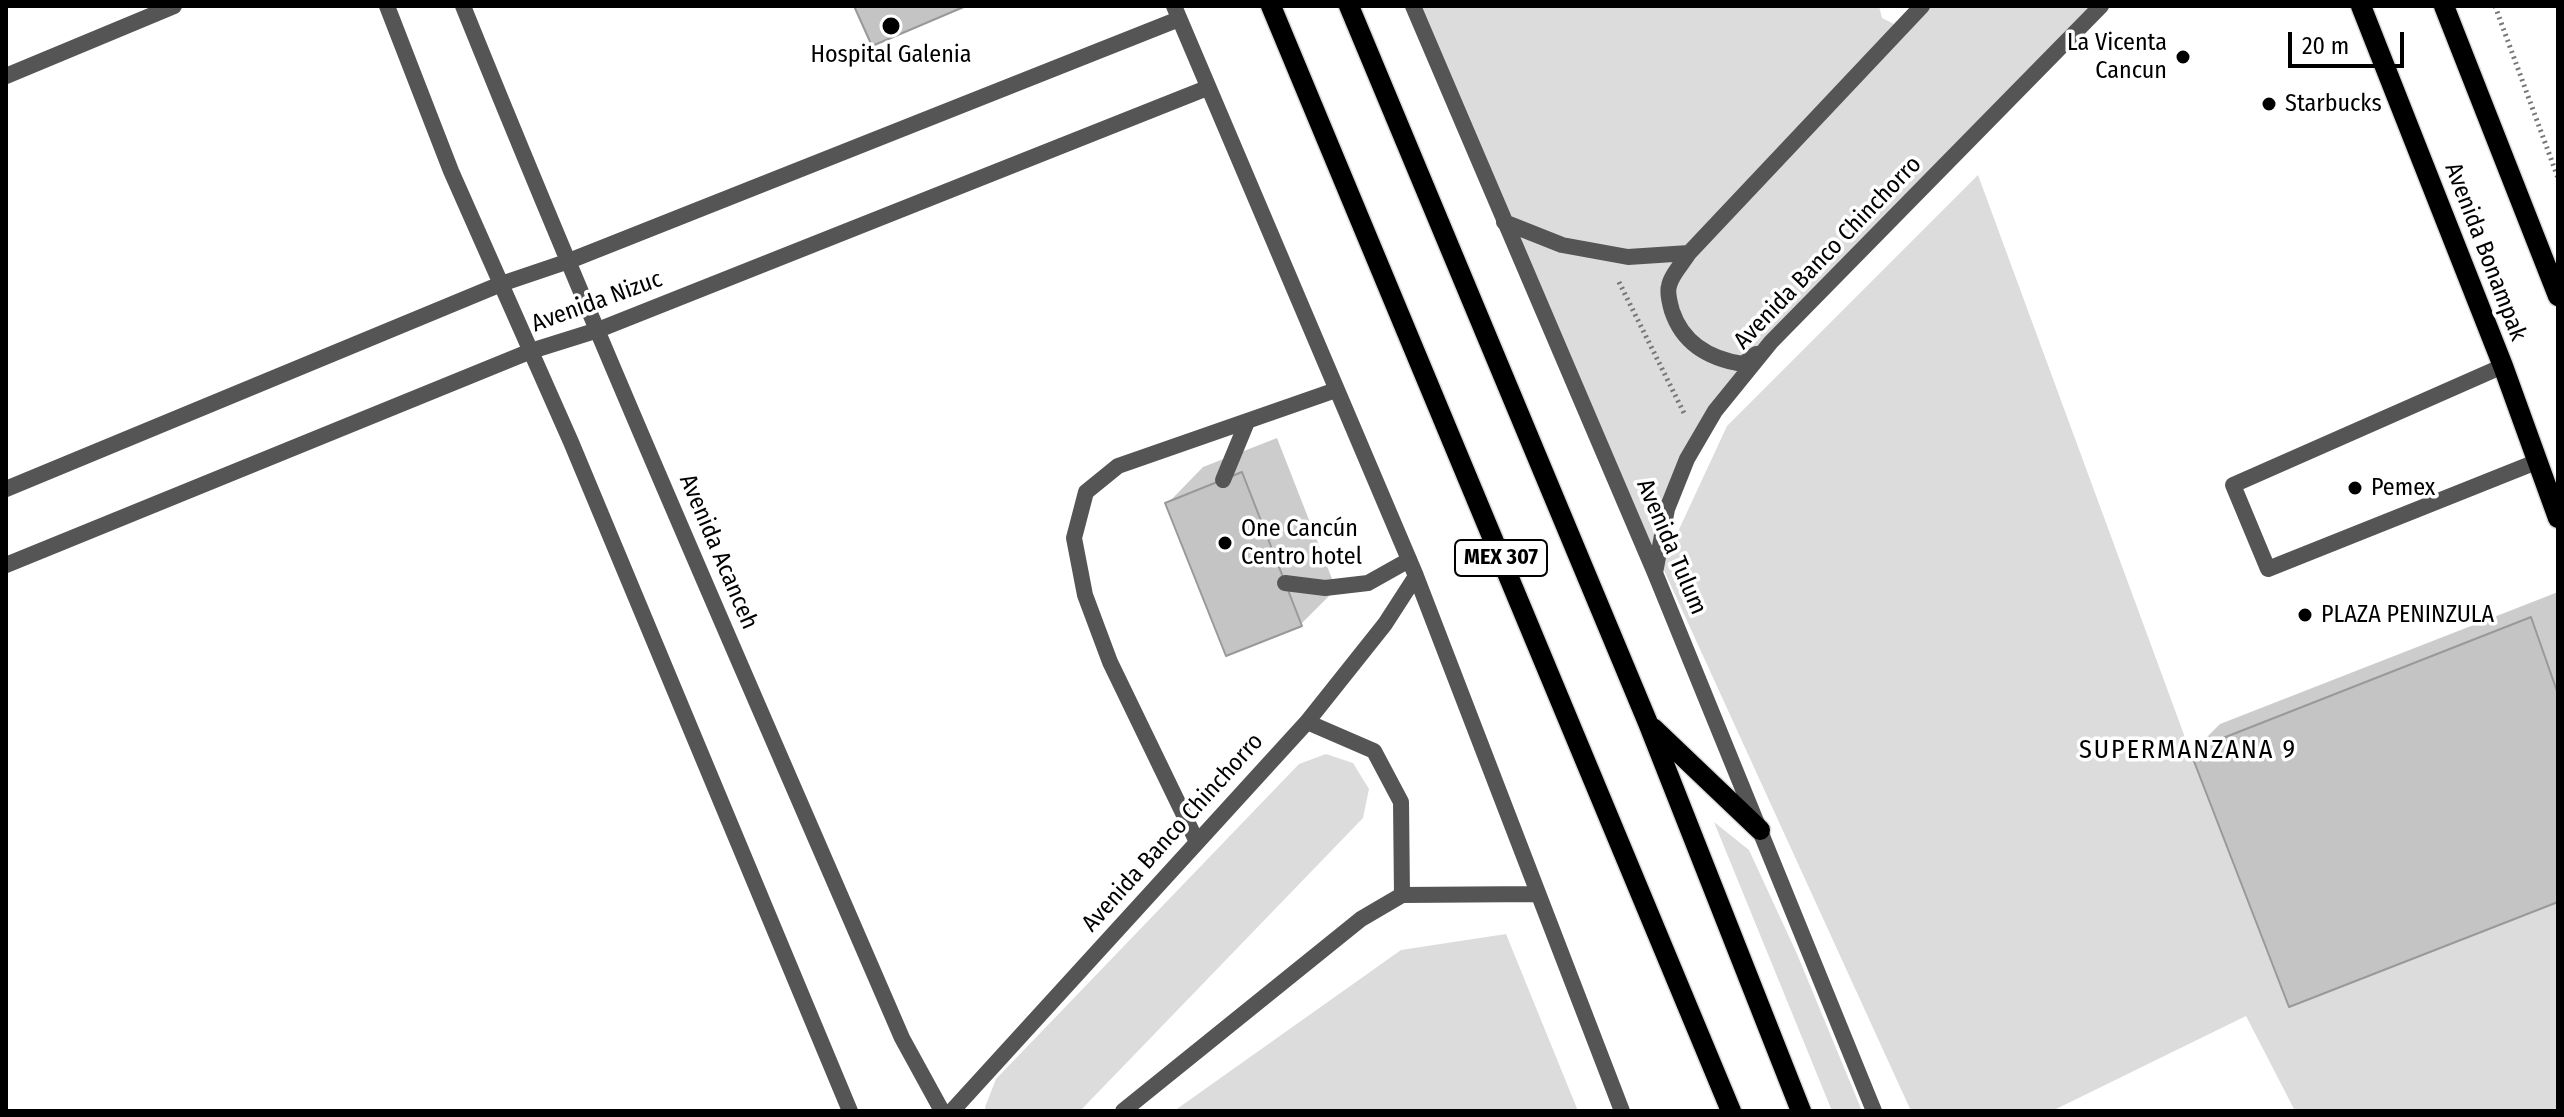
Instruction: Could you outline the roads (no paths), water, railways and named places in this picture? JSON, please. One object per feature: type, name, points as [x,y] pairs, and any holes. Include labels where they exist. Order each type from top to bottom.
[{"type":"main road","name":"MEX 307","points":[[1271,6],[1731,1111]]},
{"type":"main road","name":"MEX 307","points":[[1349,6],[1648,723],[1801,1111]]},
{"type":"main road","name":"Avenida Bonampak","points":[[2361,6],[2503,366],[2558,518]]},
{"type":"main road","points":[[2444,6],[2558,296]]},
{"type":"main road","points":[[1648,723],[1760,830]]},
{"type":"street","points":[[6,76],[174,6]]},
{"type":"street","points":[[387,6],[451,171],[531,351],[850,1111]]},
{"type":"street","name":"Avenida Acanceh","points":[[463,6],[637,427],[902,1038],[942,1111]]},
{"type":"street","name":"Avenida Tulum","points":[[1413,6],[1655,573],[1874,1111]]},
{"type":"street","points":[[1771,342],[1743,364],[1725,362],[1708,355],[1683,334],[1670,305],[1669,286],[1689,253],[1922,6]]},
{"type":"street","name":"Avenida Banco Chinchorro","points":[[1655,573],[1667,509],[1687,459],[1715,411],[1771,342],[2101,6]]},
{"type":"street","points":[[1176,12],[1416,576],[1622,1111]]},
{"type":"street","name":"Avenida Nizuc","points":[[6,489],[501,284],[569,261],[1176,12]]},
{"type":"street","name":"Avenida Nizuc","points":[[6,565],[531,351],[598,330],[1207,88]]},
{"type":"street","points":[[1504,222],[1562,245],[1604,253],[1628,257],[1689,253]]},
{"type":"street","points":[[2503,366],[2233,485],[2268,569],[2536,462]]},
{"type":"street","points":[[1197,842],[1110,662],[1085,595],[1074,538],[1086,492],[1118,466],[1336,390]]},
{"type":"street","points":[[1223,480],[1247,422]]},
{"type":"street","points":[[1285,583],[1325,588],[1368,583],[1409,560]]},
{"type":"street","name":"Avenida Banco Chinchorro","points":[[952,1111],[1307,722],[1385,624],[1416,576]]},
{"type":"street","points":[[1307,722],[1374,751],[1381,763],[1401,802],[1402,895]]},
{"type":"street","points":[[1123,1111],[1361,919],[1402,895],[1538,894]]},
{"type":"place","name":"Hospital Galenia","points":[[891,26]]},
{"type":"place","name":"La Vicenta Cancun","points":[[2183,57]]},
{"type":"place","name":"Starbucks","points":[[2269,104]]},
{"type":"place","name":"Pemex","points":[[2355,488]]},
{"type":"place","name":"One Cancún Centro hotel","points":[[1225,543]]},
{"type":"place","name":"PLAZA PENINZULA","points":[[2305,615]]},
{"type":"district","name":"SUPERMANZANA 9","points":[[2188,751]]}]
